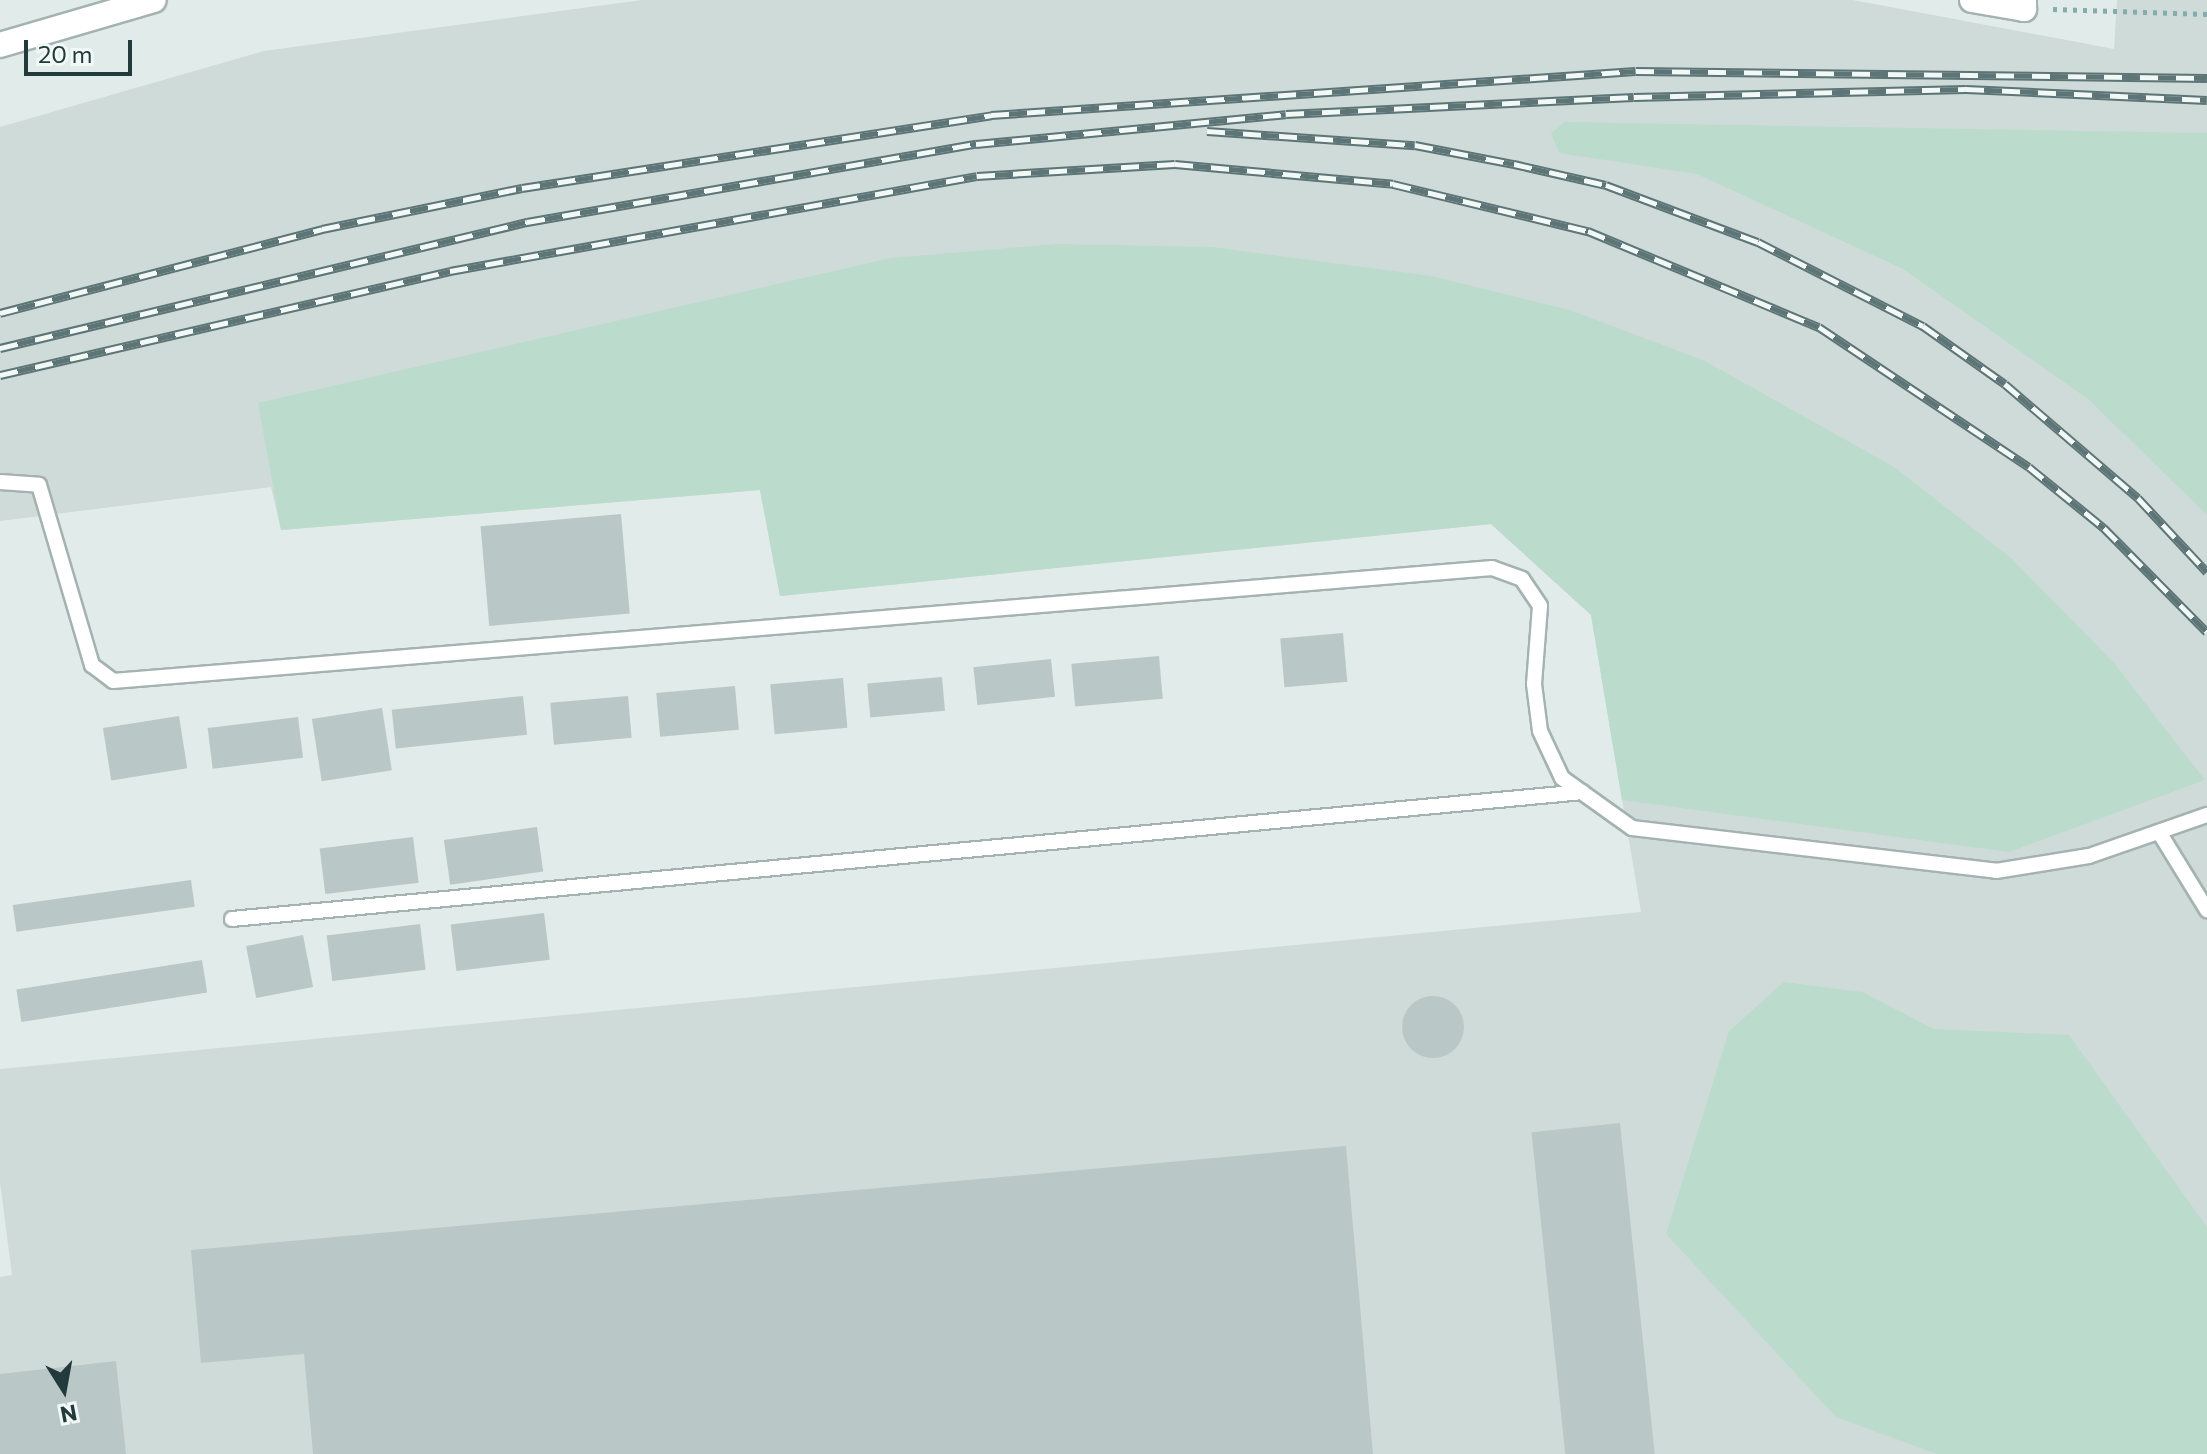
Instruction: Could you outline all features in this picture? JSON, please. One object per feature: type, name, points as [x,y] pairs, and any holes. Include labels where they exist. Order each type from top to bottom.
[{"type":"main road","points":[[0,45],[154,0]]},
{"type":"main road","points":[[1972,0],[2024,4]]},
{"type":"lane","points":[[0,482],[39,485],[92,665],[113,681],[131,682],[1492,568],[1522,579],[1540,606],[1534,684],[1540,731],[1562,778],[1632,828],[1996,871],[2034,870],[2207,815]]},
{"type":"lane","points":[[232,919],[1582,792]]},
{"type":"lane","points":[[2159,832],[2207,910]]},
{"type":"path","points":[[2024,4],[2207,14]]},
{"type":"shaded area","points":[[642,0],[1853,0],[2114,49],[2117,0],[2207,0],[2207,1454],[0,1454],[0,1277],[12,1275],[0,1182],[0,1069],[1641,912],[1591,615],[1491,524],[780,596],[760,490],[281,530],[271,487],[0,521],[0,127],[264,51]]},
{"type":"green space","points":[[1565,122],[2207,133],[2207,515],[2088,399],[1903,269],[1697,174],[1559,153],[1551,133]]},
{"type":"green space","points":[[1056,244],[1212,247],[1431,276],[1570,310],[1705,361],[1894,467],[2011,558],[2114,663],[2205,780],[2009,852],[1622,800],[1591,615],[1491,524],[780,596],[760,490],[281,530],[258,403],[891,258]]},
{"type":"green space","points":[[1784,982],[1862,992],[1934,1029],[2069,1035],[2207,1227],[2207,1454],[1937,1454],[1836,1417],[1666,1234],[1729,1031]]},
{"type":"building","points":[[621,514],[630,614],[489,626],[481,526]]},
{"type":"building","points":[[1343,633],[1347,682],[1285,687],[1280,638]]},
{"type":"building","points":[[1159,656],[1163,699],[1075,707],[1071,664]]},
{"type":"building","points":[[1051,659],[1055,697],[977,705],[973,667]]},
{"type":"building","points":[[942,677],[945,711],[870,717],[867,684]]},
{"type":"building","points":[[843,678],[847,728],[775,734],[770,684]]},
{"type":"building","points":[[735,686],[739,730],[660,737],[656,693]]},
{"type":"building","points":[[523,696],[527,735],[396,749],[392,710]]},
{"type":"building","points":[[628,696],[632,738],[554,745],[550,703]]},
{"type":"building","points":[[382,708],[392,770],[322,781],[312,719]]},
{"type":"building","points":[[179,716],[187,768],[111,780],[103,728]]},
{"type":"building","points":[[298,717],[303,758],[213,769],[208,728]]},
{"type":"building","points":[[537,827],[543,872],[450,885],[444,840]]},
{"type":"building","points":[[413,837],[419,883],[325,894],[320,848]]},
{"type":"building","points":[[191,880],[195,907],[17,932],[13,905]]},
{"type":"building","points":[[544,913],[550,960],[456,971],[451,924]]},
{"type":"building","points":[[420,924],[426,970],[332,981],[327,935]]},
{"type":"building","points":[[303,935],[313,987],[256,998],[246,946]]},
{"type":"building","points":[[202,960],[207,993],[21,1022],[16,989]]},
{"type":"building","points":[[1433,996],[1445,998],[1455,1005],[1462,1015],[1462,1039],[1455,1049],[1445,1056],[1433,1058],[1421,1056],[1411,1049],[1404,1039],[1402,1027],[1404,1015],[1411,1005],[1421,998]]},
{"type":"building","points":[[1620,1123],[1655,1454],[1565,1454],[1531,1132]]},
{"type":"building","points":[[1346,1146],[1373,1454],[313,1454],[304,1354],[201,1363],[191,1250]]},
{"type":"building","points":[[116,1361],[126,1454],[0,1454],[0,1374]]},
{"type":"railway","points":[[0,313],[322,229],[522,188],[991,115],[1636,71],[2207,78]]},
{"type":"railway","points":[[0,348],[527,222],[976,144],[1286,114],[1634,97],[1966,89],[2207,100]]},
{"type":"railway","points":[[1207,131],[1415,145],[1514,164],[1606,185],[1758,242],[1923,326],[2005,384],[2138,498],[2207,572]]},
{"type":"railway","points":[[0,375],[450,271],[977,176],[1175,164],[1393,184],[1588,231],[1819,327],[2029,467],[2104,528],[2207,632]]}]
